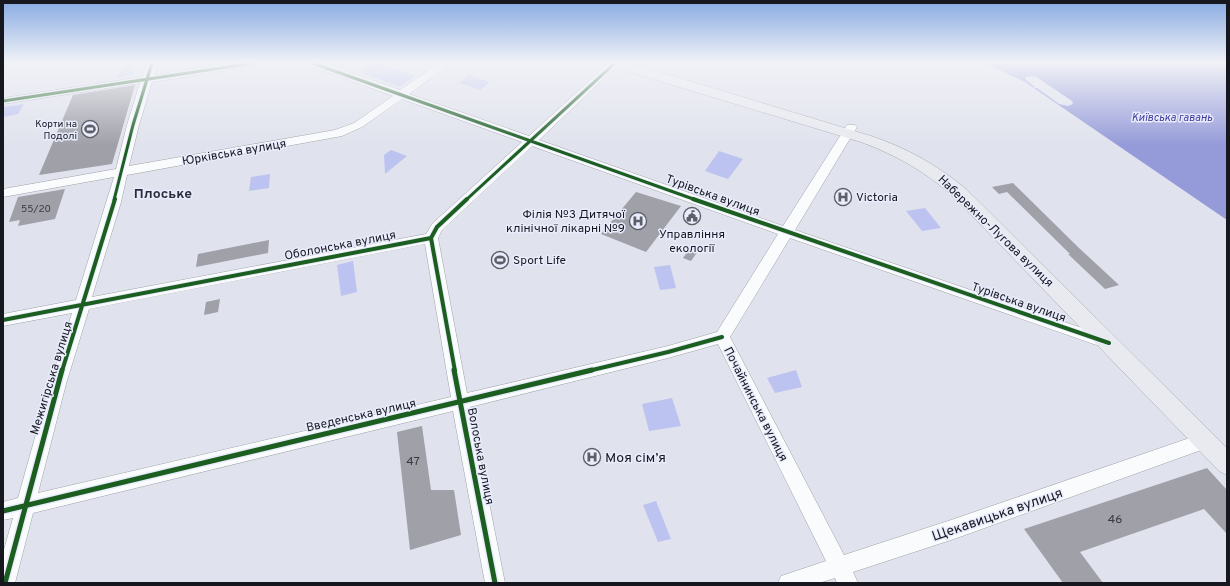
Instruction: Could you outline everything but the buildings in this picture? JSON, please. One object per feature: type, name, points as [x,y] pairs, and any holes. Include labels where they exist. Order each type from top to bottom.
[{"type":"main road","name":"Набережно-Лугова вулиця","points":[[711,90],[849,130]]},
{"type":"main road","name":"Набережно-Лугова вулиця","points":[[724,90],[849,130],[897,150],[937,173],[960,193],[1115,342]]},
{"type":"main road","points":[[1115,342],[1227,464]]},
{"type":"main road","points":[[1115,342],[1227,445]]},
{"type":"street","points":[[3,101],[73,90]]},
{"type":"street","name":"Межигірська вулиця","points":[[5,583],[24,506],[58,384],[83,305],[144,90]]},
{"type":"street","name":"Турівська вулиця","points":[[388,90],[786,232],[1115,342]]},
{"type":"street","name":"Юрківська вулиця","points":[[3,193],[338,134],[356,127],[408,90]]},
{"type":"street","points":[[431,238],[437,227],[586,90]]},
{"type":"street","name":"Почайнинська вулиця","points":[[844,575],[722,337],[849,130]]},
{"type":"street","name":"Оболонська вулиця","points":[[3,320],[431,238]]},
{"type":"street","name":"Волоська вулиця","points":[[431,238],[460,402],[495,583]]},
{"type":"street","name":"Введенська вулиця","points":[[3,511],[668,352],[722,337]]},
{"type":"street","name":"Щекавицька вулиця","points":[[788,583],[844,575],[954,529],[1204,440]]},
{"type":"shaded area","points":[[24,104],[18,114],[3,117],[3,107]]},
{"type":"shaded area","points":[[391,150],[407,156],[385,174],[384,155]]},
{"type":"shaded area","points":[[719,151],[743,159],[728,179],[705,171]]},
{"type":"shaded area","points":[[270,174],[269,188],[249,191],[251,177]]},
{"type":"shaded area","points":[[925,208],[941,228],[922,231],[906,211]]},
{"type":"shaded area","points":[[353,261],[357,292],[341,296],[337,265]]},
{"type":"shaded area","points":[[670,265],[676,288],[660,290],[654,267]]},
{"type":"shaded area","points":[[796,370],[802,387],[775,393],[767,378]]},
{"type":"shaded area","points":[[672,398],[681,426],[649,431],[642,404]]},
{"type":"shaded area","points":[[656,501],[671,539],[658,542],[643,505]]},
{"type":"water","name":"Київська гавань","points":[[1037,90],[1227,90],[1227,220]]},
{"type":"pier","points":[[1040,90],[1056,90],[1072,101],[1073,104],[1068,106],[1059,104]]},
{"type":"cycle path","points":[[3,101],[73,90]]},
{"type":"cycle path","points":[[5,583],[58,384],[114,202],[133,125],[144,90]]},
{"type":"cycle path","points":[[389,90],[786,232],[1109,343]]},
{"type":"cycle path","points":[[3,320],[431,238],[437,227],[585,90]]},
{"type":"cycle path","points":[[431,238],[460,402],[495,583]]},
{"type":"cycle path","points":[[3,511],[668,352],[722,337]]},
{"type":"place","name":"Корти на Подолі","points":[[90,129]]},
{"type":"place","name":"Victoria","points":[[843,197]]},
{"type":"place","name":"Управління екології","points":[[692,216]]},
{"type":"place","name":"Філія №3 Дитячої клінічної лікарні №9","points":[[638,221]]},
{"type":"place","name":"Sport Life","points":[[500,260]]},
{"type":"place","name":"Моя сім’я","points":[[592,457]]},
{"type":"district","name":"Плоське","points":[[163,193]]}]
